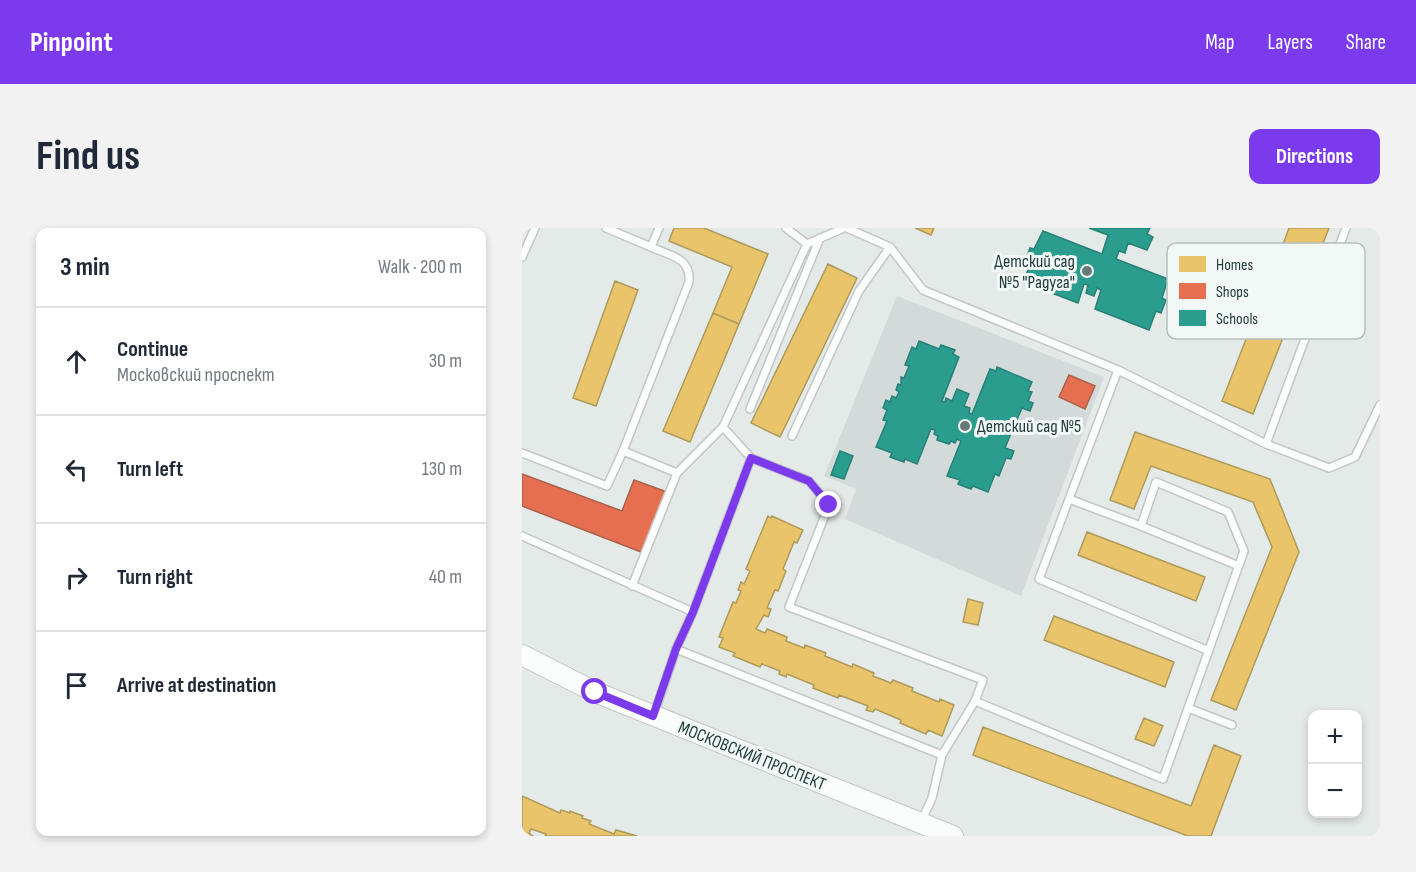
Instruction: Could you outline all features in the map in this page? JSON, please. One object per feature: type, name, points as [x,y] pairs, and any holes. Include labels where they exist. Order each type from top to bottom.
[{"type":"main road","name":"МОСКОВСКИЙ ПРОСПЕКТ","points":[[522,655],[595,692],[953,836]]},
{"type":"lane","points":[[522,257],[535,228]]},
{"type":"lane","points":[[522,453],[607,486],[689,282],[690,271],[685,262],[606,228]]},
{"type":"lane","points":[[651,247],[659,228]]},
{"type":"lane","points":[[786,228],[807,244]]},
{"type":"lane","points":[[632,586],[677,473],[723,427],[807,244],[845,228],[890,247],[923,290],[1118,370],[1266,444],[1329,468],[1355,457],[1380,405]]},
{"type":"lane","points":[[1340,243],[1346,228]]},
{"type":"lane","points":[[750,409],[820,238]]},
{"type":"lane","points":[[792,436],[859,291],[890,247]]},
{"type":"lane","points":[[1266,444],[1305,339]]},
{"type":"lane","points":[[1118,370],[1039,579],[1209,651]]},
{"type":"lane","points":[[723,427],[751,458],[809,481],[829,505],[789,607],[983,680],[975,701],[942,755],[932,798],[920,824]]},
{"type":"lane","points":[[623,451],[677,473]]},
{"type":"lane","points":[[653,716],[676,649],[693,612],[751,458]]},
{"type":"lane","points":[[975,701],[1163,778],[1244,551],[1228,512],[1156,482],[1141,526]]},
{"type":"lane","points":[[1069,499],[1239,566]]},
{"type":"lane","points":[[522,536],[693,612]]},
{"type":"lane","points":[[676,649],[942,755]]},
{"type":"lane","points":[[1188,708],[1232,725]]},
{"type":"shaded area","name":"Детский сад №5","points":[[897,296],[1104,377],[1021,596],[845,519],[856,489],[824,476]]},
{"type":"building: Homes","points":[[674,228],[704,228],[768,254],[739,324],[713,313],[732,267],[669,241]]},
{"type":"building: Homes","points":[[915,228],[934,228],[931,235]]},
{"type":"building: Homes","points":[[1289,228],[1329,228],[1323,243],[1284,243]]},
{"type":"building: Homes","points":[[828,264],[857,278],[780,437],[751,423]]},
{"type":"building: Homes","points":[[615,281],[638,290],[596,406],[573,398]]},
{"type":"building: Homes","points":[[713,313],[739,324],[690,442],[663,431]]},
{"type":"building: Homes","points":[[1246,339],[1282,340],[1253,414],[1222,401]]},
{"type":"building: Homes","points":[[1135,432],[1270,479],[1299,552],[1236,710],[1211,700],[1272,547],[1253,502],[1151,466],[1134,509],[1110,500]]},
{"type":"building: Homes","points":[[768,516],[803,530],[797,543],[794,542],[783,569],[786,571],[778,591],[775,590],[767,608],[771,609],[768,617],[764,615],[756,629],[765,633],[767,629],[787,637],[786,641],[826,653],[825,656],[874,673],[873,676],[891,683],[893,680],[913,688],[912,691],[939,702],[940,699],[954,705],[942,736],[928,730],[926,734],[875,709],[873,712],[866,710],[868,706],[839,695],[838,698],[787,674],[786,677],[779,674],[780,671],[762,664],[760,667],[733,656],[735,653],[719,647],[723,638],[719,637],[733,602],[736,603],[741,591],[738,590],[741,582],[744,584],[750,571],[746,569]]},
{"type":"building: Homes","points":[[1087,532],[1205,577],[1196,601],[1078,555]]},
{"type":"building: Homes","points":[[968,599],[983,603],[978,625],[963,622]]},
{"type":"building: Homes","points":[[1054,616],[1174,662],[1165,687],[1044,640]]},
{"type":"building: Homes","points":[[1144,718],[1163,726],[1154,746],[1135,739]]},
{"type":"building: Homes","points":[[983,727],[1191,806],[1214,745],[1241,756],[1211,836],[1188,836],[973,755]]},
{"type":"building: Homes","points":[[522,796],[560,813],[561,810],[570,813],[570,811],[583,816],[582,818],[591,821],[589,824],[614,834],[616,830],[637,836],[545,836],[546,834],[531,829],[529,833],[533,836],[522,836]]},
{"type":"building: Shops","points":[[1069,375],[1095,386],[1085,409],[1059,397]]},
{"type":"building: Shops","points":[[522,474],[622,511],[634,480],[667,492],[641,552],[522,506]]},
{"type":"building: Schools","name":"Детский сад №5 \"Радуга\"","points":[[1089,228],[1150,228],[1147,234],[1153,237],[1147,250],[1128,243],[1125,253],[1119,251],[1116,259],[1167,279],[1162,298],[1166,300],[1161,313],[1156,311],[1149,330],[1095,309],[1101,290],[1097,288],[1094,296],[1086,293],[1088,285],[1084,284],[1078,303],[1023,282],[1031,263],[1025,261],[1030,248],[1034,249],[1043,231],[1102,254],[1108,235]]},
{"type":"building: Schools","points":[[919,341],[939,349],[941,345],[955,350],[953,354],[959,357],[942,401],[945,402],[946,398],[952,401],[957,389],[969,394],[964,406],[970,408],[969,413],[972,414],[990,369],[996,371],[997,367],[1032,382],[1028,391],[1032,392],[1028,401],[1033,403],[1030,411],[1022,408],[1015,424],[1018,426],[1016,432],[1012,431],[1005,448],[1014,451],[1011,459],[1006,458],[999,476],[995,474],[988,492],[973,486],[971,489],[958,484],[960,480],[947,476],[961,441],[957,439],[955,443],[951,441],[949,444],[937,440],[935,430],[931,429],[917,464],[905,459],[904,462],[890,457],[892,453],[876,447],[887,421],[883,420],[887,410],[883,408],[886,400],[890,402],[892,396],[896,398],[899,392],[896,390],[898,384],[901,385],[901,377],[904,378],[909,366],[905,365],[912,347],[916,349]]},
{"type":"building: Schools","points":[[840,451],[853,456],[844,479],[831,475]]},
{"type":"place","name":"Детский сад №5 \"Радуга\"","points":[[1087,271]]},
{"type":"place","name":"Детский сад №5","points":[[965,426]]},
{"type":"route","points":[[595,692],[653,716],[676,649],[693,612],[751,458],[809,481],[829,505]]}]
